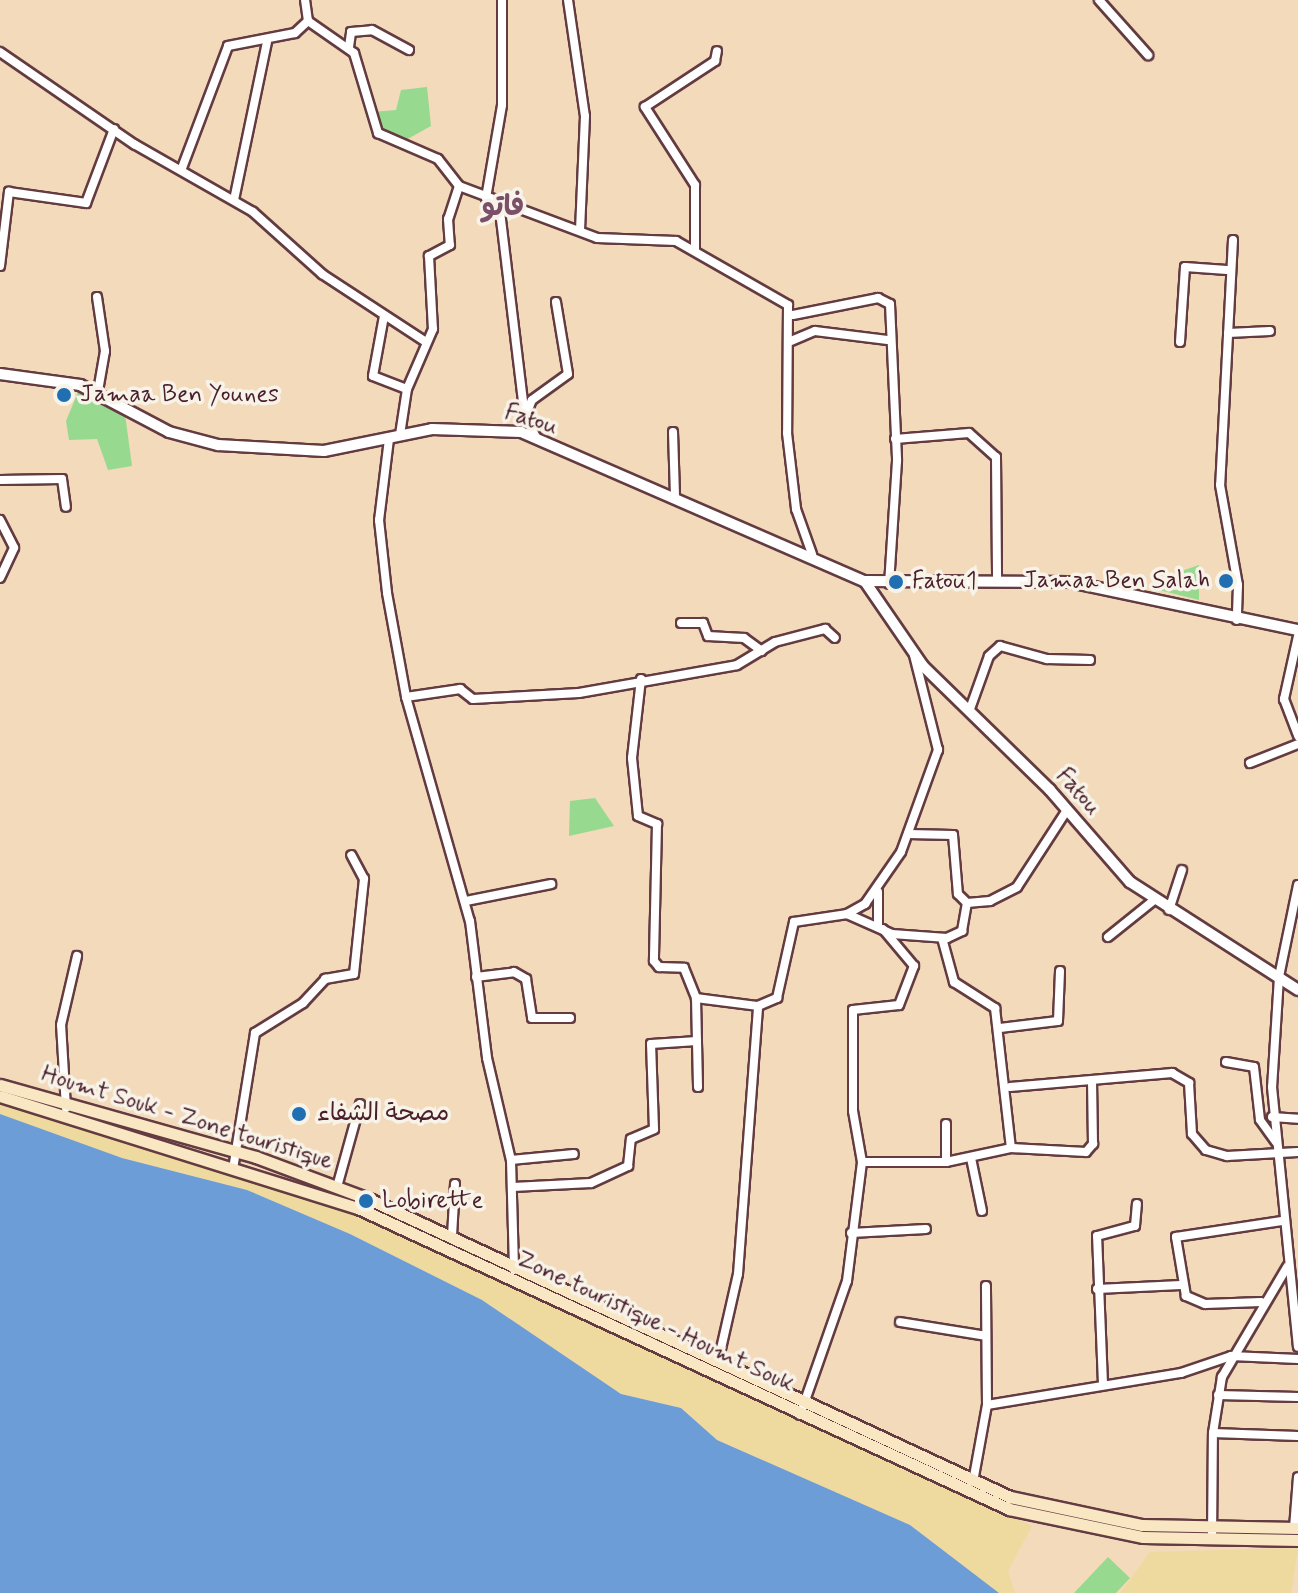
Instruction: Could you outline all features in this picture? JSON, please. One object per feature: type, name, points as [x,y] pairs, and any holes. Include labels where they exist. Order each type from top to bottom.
[{"type":"main road","name":"Houmt Souk - Zone touristique","points":[[0,1085],[66,1109],[337,1187],[452,1236],[513,1272],[718,1362],[973,1483],[1080,1516],[1212,1534],[1297,1532]]},
{"type":"main road","points":[[0,1096],[66,1109]]},
{"type":"main road","name":"Zone touristique - Houmt Souk","points":[[235,1158],[513,1272],[800,1415],[1009,1509],[1106,1532],[1212,1534]]},
{"type":"street","points":[[486,198],[502,105],[502,0]]},
{"type":"street","points":[[568,0],[585,116],[580,229]]},
{"type":"street","points":[[1099,0],[1148,55]]},
{"type":"street","points":[[308,1],[308,21]]},
{"type":"street","points":[[182,168],[228,46],[267,42],[308,21]]},
{"type":"street","points":[[308,21],[349,47]]},
{"type":"street","points":[[409,50],[372,30],[351,32],[349,47],[378,133],[438,159],[459,186],[499,203],[580,229],[695,249],[776,296],[815,331]]},
{"type":"street","points":[[234,200],[267,42]]},
{"type":"street","points":[[695,249],[695,185],[645,107],[715,61],[717,51]]},
{"type":"street","points":[[0,52],[114,129],[234,200],[384,316],[426,342]]},
{"type":"street","points":[[0,266],[9,192],[86,203],[114,129]]},
{"type":"street","points":[[459,186],[448,219],[450,245],[429,256],[433,329],[407,389],[394,437],[380,538],[406,697],[466,901],[476,977],[511,1160],[513,1272]]},
{"type":"street","points":[[499,203],[525,417],[536,437]]},
{"type":"street","points":[[1233,240],[1227,270],[1228,333],[1220,485],[1238,585],[1237,620]]},
{"type":"street","points":[[1180,342],[1185,267],[1227,270]]},
{"type":"street","points":[[97,297],[105,351],[98,391]]},
{"type":"street","points":[[797,314],[885,299],[894,324],[887,340],[895,439],[890,609]]},
{"type":"street","points":[[525,417],[538,394],[568,374],[556,302]]},
{"type":"street","points":[[797,314],[791,341],[787,433],[796,509],[812,554]]},
{"type":"street","points":[[384,316],[373,376],[407,389]]},
{"type":"street","points":[[791,341],[815,331],[887,340]]},
{"type":"street","points":[[1228,333],[1270,331]]},
{"type":"street","name":"Fatou","points":[[0,374],[98,391],[198,442],[297,452],[472,427],[536,437],[812,554],[864,581],[891,585],[997,582],[1107,586],[1298,633]]},
{"type":"street","points":[[673,432],[675,495]]},
{"type":"street","points":[[895,439],[969,433],[996,457],[997,582]]},
{"type":"street","points":[[0,480],[62,479],[66,507]]},
{"type":"street","points":[[0,520],[14,548],[0,578]]},
{"type":"street","name":"Fatou","points":[[864,581],[890,609],[914,654],[1154,900],[1298,990]]},
{"type":"street","points":[[681,623],[703,623],[708,636],[744,638],[762,651]]},
{"type":"street","points":[[406,697],[460,689],[477,700],[566,694],[641,679],[729,668],[762,651],[825,629],[835,638]]},
{"type":"street","points":[[1298,633],[1284,699],[1298,736]]},
{"type":"street","points":[[970,709],[989,656],[1000,646],[1047,659],[1090,660]]},
{"type":"street","points":[[696,998],[758,1006],[777,998],[794,922],[847,914],[878,892],[908,834],[938,750],[914,654]]},
{"type":"street","points":[[641,679],[632,758],[638,818],[657,824],[654,961],[684,968],[696,998],[698,1087]]},
{"type":"street","points":[[1250,763],[1298,744]]},
{"type":"street","points":[[967,903],[1001,899],[1017,887],[1067,810]]},
{"type":"street","points":[[847,914],[880,927],[942,938],[962,931],[967,903],[957,889],[953,835],[908,834]]},
{"type":"street","points":[[235,1158],[255,1033],[303,1003],[325,979],[354,974],[364,879],[351,855]]},
{"type":"street","points":[[1169,910],[1182,870]]},
{"type":"street","points":[[466,901],[551,884]]},
{"type":"street","points":[[1298,885],[1279,977],[1272,1117],[1287,1267],[1296,1306],[1298,1347]]},
{"type":"street","points":[[800,1415],[844,1292],[862,1162],[853,1111],[853,1010],[899,1005],[914,966],[880,927],[878,892]]},
{"type":"street","points":[[1108,937],[1154,900]]},
{"type":"street","points":[[942,938],[954,982],[992,1002],[1000,1028],[1010,1087],[1011,1148]]},
{"type":"street","points":[[66,1109],[61,1025],[77,956]]},
{"type":"street","points":[[1000,1028],[1058,1021],[1060,971]]},
{"type":"street","points":[[476,977],[514,972],[526,979],[532,1018],[570,1018]]},
{"type":"street","points":[[718,1362],[738,1274],[758,1006]]},
{"type":"street","points":[[513,1187],[591,1183],[628,1166],[631,1139],[654,1129],[651,1044],[697,1041]]},
{"type":"street","points":[[1226,1062],[1254,1067],[1260,1120],[1277,1147]]},
{"type":"street","points":[[1010,1087],[1184,1076],[1199,1145],[1227,1156],[1277,1147],[1298,1152]]},
{"type":"street","points":[[862,1162],[946,1162],[1011,1148],[1091,1149],[1092,1082]]},
{"type":"street","points":[[337,1187],[360,1104]]},
{"type":"street","points":[[1272,1117],[1298,1119]]},
{"type":"street","points":[[946,1124],[946,1162]]},
{"type":"street","points":[[511,1160],[574,1154]]},
{"type":"street","points":[[971,1158],[982,1211]]},
{"type":"street","points":[[452,1236],[455,1184]]},
{"type":"street","points":[[1103,1384],[1097,1289],[1098,1233],[1135,1226],[1137,1204]]},
{"type":"street","points":[[1261,1302],[1197,1302],[1181,1285],[1180,1234],[1282,1221]]},
{"type":"street","points":[[851,1233],[926,1229]]},
{"type":"street","points":[[1212,1534],[1213,1433],[1218,1395],[1231,1356],[1261,1302],[1287,1267]]},
{"type":"street","points":[[1097,1289],[1181,1285]]},
{"type":"street","points":[[973,1483],[987,1405],[986,1286]]},
{"type":"street","points":[[900,1322],[986,1336]]},
{"type":"street","points":[[987,1405],[1181,1373],[1231,1356],[1298,1359]]},
{"type":"street","points":[[1218,1395],[1298,1397]]},
{"type":"street","points":[[1213,1433],[1298,1436]]},
{"type":"street","points":[[1297,1532],[1298,1477]]},
{"type":"green space","points":[[427,87],[431,126],[404,141],[383,133],[372,112],[396,110],[401,90]]},
{"type":"green space","points":[[78,392],[125,414],[132,466],[108,470],[97,439],[69,440],[66,421]]},
{"type":"green space","points":[[1199,565],[1199,600],[1151,588],[1153,581]]},
{"type":"green space","points":[[595,798],[614,826],[569,836],[570,801]]},
{"type":"green space","points":[[1108,1557],[1130,1578],[1116,1593],[1074,1593]]},
{"type":"sand","points":[[0,1104],[337,1207],[1032,1526],[1008,1571],[1015,1593],[999,1593],[910,1525],[717,1440],[682,1408],[621,1394],[482,1300],[350,1234],[247,1190],[104,1153],[0,1114]]},
{"type":"sand","points":[[1298,1548],[1291,1593],[1120,1593],[1150,1552]]},
{"type":"water","points":[[0,1114],[122,1158],[247,1190],[350,1234],[482,1300],[621,1394],[681,1408],[717,1440],[910,1525],[999,1593],[0,1593]]},
{"type":"place","name":"Jamaa Ben Younes","points":[[64,395]]},
{"type":"place","name":"Jamaa Ben Salah","points":[[1226,581]]},
{"type":"place","name":"Fatou1","points":[[896,582]]},
{"type":"place","name":"مصحة الشفاء","points":[[299,1114]]},
{"type":"place","name":"Lobirette","points":[[366,1201]]},
{"type":"district","name":"فاتو","points":[[503,208]]}]
